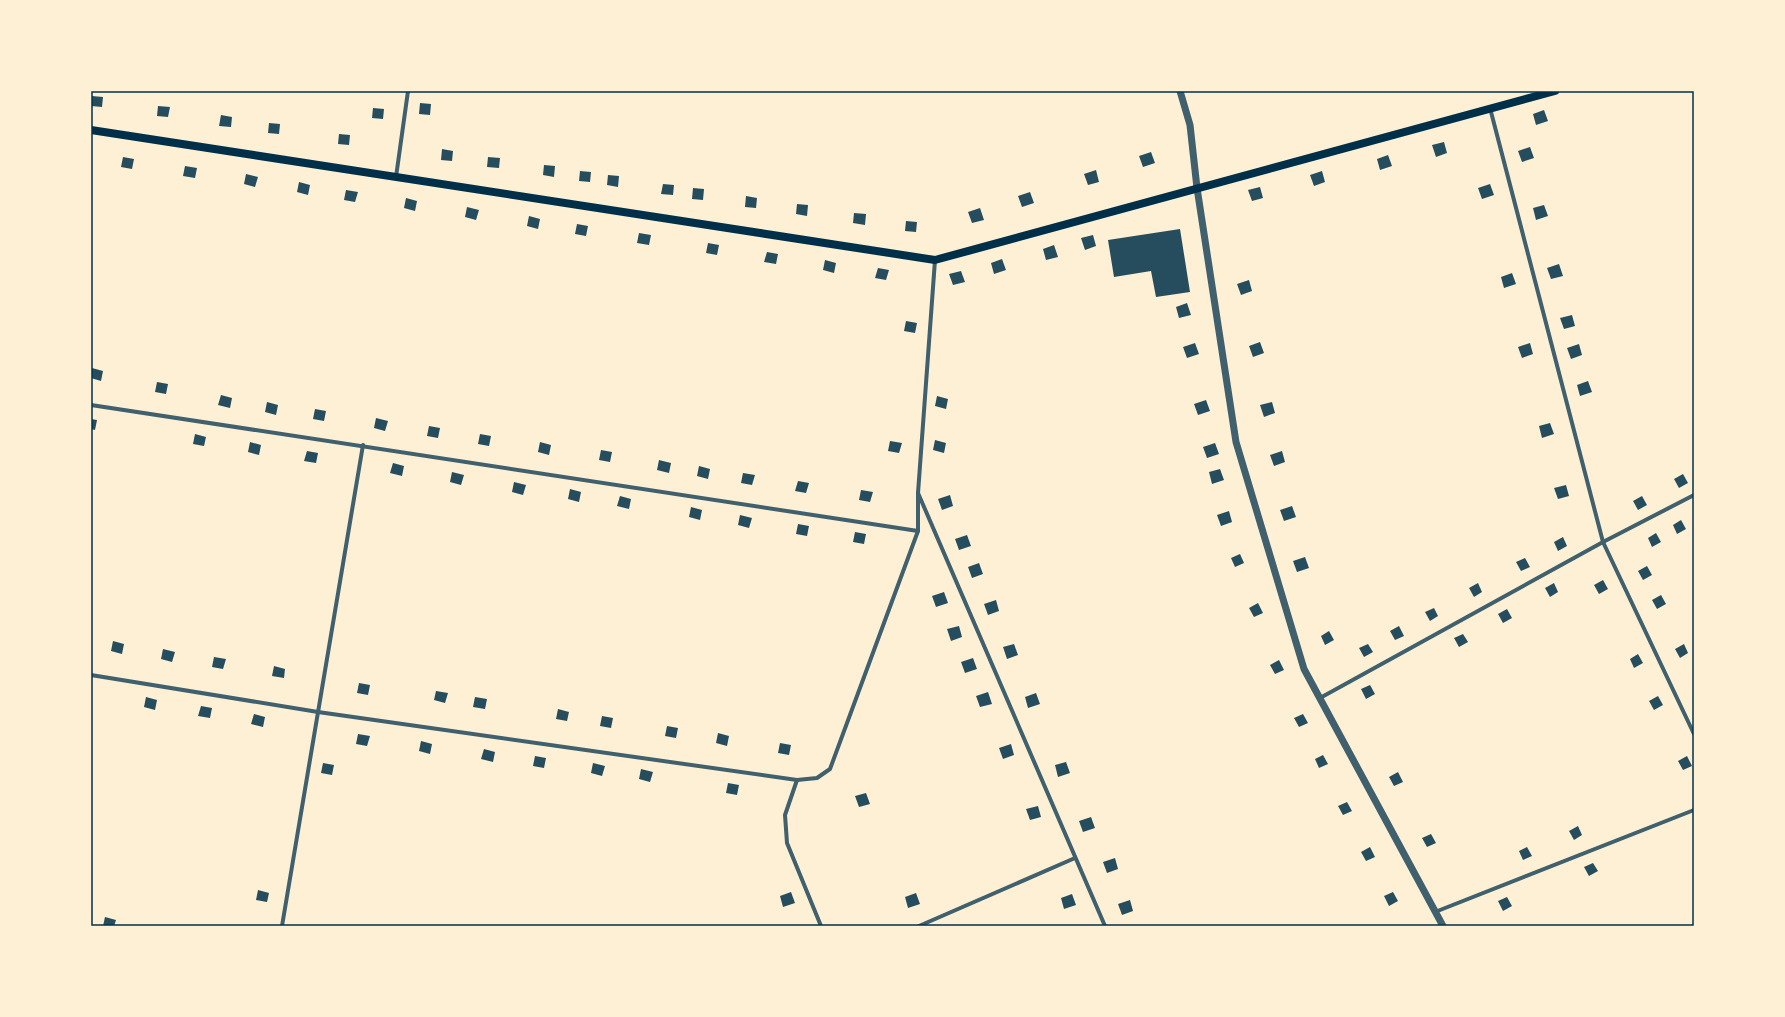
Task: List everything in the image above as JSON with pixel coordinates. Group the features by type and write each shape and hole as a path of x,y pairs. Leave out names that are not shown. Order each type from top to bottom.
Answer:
{"main road":[{"path":"91,130 935,260 1555,91"}],"street":[{"path":"396,177 408,91"},
{"path":"1180,91 1190,124 1197,188 1236,442 1304,669 1442,926"},
{"path":"1490,108 1603,542 1694,734"},
{"path":"91,675 318,712 797,780 817,778 830,769 918,531 918,493 935,260"},
{"path":"91,405 363,445 918,531"},
{"path":"282,926 363,445"},
{"path":"918,493 1105,926"},
{"path":"1320,698 1603,542 1694,495"},
{"path":"797,780 785,815 787,843 821,926"},
{"path":"1435,912 1694,810"},
{"path":"919,926 1075,858"}],"building":[{"path":"92,96 103,97 102,107 91,106"},
{"path":"420,103 431,104 430,115 419,114"},
{"path":"158,106 170,107 168,117 157,116"},
{"path":"373,108 384,109 383,119 372,118"},
{"path":"1544,110 1548,121 1536,125 1533,114"},
{"path":"221,115 232,117 231,127 219,126"},
{"path":"269,123 280,124 279,134 268,133"},
{"path":"339,134 350,135 349,145 338,144"},
{"path":"1444,142 1447,153 1436,157 1432,145"},
{"path":"1530,147 1534,158 1522,162 1518,151"},
{"path":"442,149 453,151 452,161 441,160"},
{"path":"1151,152 1155,163 1143,167 1139,156"},
{"path":"1388,155 1392,166 1380,170 1377,159"},
{"path":"123,157 134,159 132,169 121,167"},
{"path":"488,157 500,158 499,168 487,167"},
{"path":"544,165 555,166 554,177 543,175"},
{"path":"185,166 197,168 195,178 183,176"},
{"path":"1096,170 1099,182 1088,185 1084,174"},
{"path":"580,171 591,172 590,182 579,181"},
{"path":"1322,171 1325,182 1314,186 1310,175"},
{"path":"246,174 258,177 255,187 244,184"},
{"path":"608,175 619,176 618,187 607,185"},
{"path":"299,182 310,185 308,195 297,192"},
{"path":"663,184 674,185 673,195 661,194"},
{"path":"1490,184 1494,195 1482,199 1478,188"},
{"path":"1260,187 1263,198 1252,201 1248,190"},
{"path":"693,188 704,189 703,200 692,199"},
{"path":"346,190 358,192 355,202 344,200"},
{"path":"1030,192 1034,203 1022,207 1018,196"},
{"path":"746,196 757,198 756,208 745,207"},
{"path":"406,198 417,201 415,211 404,208"},
{"path":"797,204 808,205 807,216 796,214"},
{"path":"1544,205 1548,216 1536,220 1533,208"},
{"path":"467,207 479,210 476,220 465,217"},
{"path":"980,208 984,220 972,223 968,212"},
{"path":"854,213 866,214 865,225 853,223"},
{"path":"529,216 540,219 538,229 527,226"},
{"path":"906,221 917,222 916,232 905,231"},
{"path":"577,224 588,226 586,236 575,234"},
{"path":"1180,229 1190,292 1156,297 1151,271 1114,277 1108,240"},
{"path":"639,233 651,235 649,245 637,243"},
{"path":"1093,235 1096,246 1085,250 1081,238"},
{"path":"708,243 719,245 717,255 706,253"},
{"path":"1054,245 1058,257 1046,260 1043,249"},
{"path":"767,252 778,254 776,264 764,262"},
{"path":"1002,259 1006,270 994,274 991,263"},
{"path":"825,260 836,263 834,273 823,270"},
{"path":"1559,264 1563,276 1551,279 1547,268"},
{"path":"878,268 889,270 886,280 875,278"},
{"path":"961,271 965,282 953,285 949,274"},
{"path":"1512,273 1516,284 1504,288 1501,277"},
{"path":"1249,280 1252,291 1241,295 1237,284"},
{"path":"1187,303 1191,315 1179,318 1176,307"},
{"path":"1572,315 1575,326 1564,329 1560,318"},
{"path":"906,321 917,323 915,333 904,331"},
{"path":"1260,342 1264,353 1253,357 1249,346"},
{"path":"1195,343 1199,354 1187,358 1183,347"},
{"path":"1530,343 1533,354 1522,358 1518,347"},
{"path":"1579,344 1582,355 1571,359 1567,348"},
{"path":"92,368 103,371 101,381 91,378"},
{"path":"1588,381 1592,392 1580,396 1577,385"},
{"path":"157,382 168,384 166,394 155,392"},
{"path":"221,395 232,398 230,408 218,405"},
{"path":"937,396 948,399 946,409 935,406"},
{"path":"1206,400 1210,411 1198,415 1194,404"},
{"path":"267,402 278,405 276,415 265,412"},
{"path":"1272,402 1275,413 1264,417 1260,405"},
{"path":"315,409 326,411 324,421 313,419"},
{"path":"376,418 388,421 385,431 374,428"},
{"path":"91,419 97,420 95,430 91,429"},
{"path":"1550,423 1554,434 1542,438 1539,426"},
{"path":"429,426 440,428 438,438 427,436"},
{"path":"195,434 206,437 204,446 193,444"},
{"path":"480,434 491,436 489,446 478,444"},
{"path":"935,440 946,443 944,453 933,450"},
{"path":"890,441 902,443 899,453 888,451"},
{"path":"250,442 261,445 259,455 248,452"},
{"path":"540,442 551,445 549,455 538,452"},
{"path":"1215,443 1219,454 1207,458 1203,447"},
{"path":"601,450 612,452 610,462 599,460"},
{"path":"307,451 318,453 316,463 304,461"},
{"path":"1282,451 1285,462 1274,466 1270,455"},
{"path":"659,460 671,463 669,473 657,470"},
{"path":"393,463 404,466 402,476 390,473"},
{"path":"699,466 710,469 708,479 697,476"},
{"path":"1220,469 1224,480 1212,484 1209,472"},
{"path":"452,472 464,475 461,485 450,482"},
{"path":"743,473 755,475 752,485 741,483"},
{"path":"1683,474 1688,483 1679,488 1674,479"},
{"path":"798,481 809,483 806,493 795,491"},
{"path":"514,482 526,485 523,495 512,492"},
{"path":"1566,485 1569,496 1558,499 1554,488"},
{"path":"570,489 581,492 579,502 568,499"},
{"path":"861,490 873,492 870,502 859,500"},
{"path":"950,495 953,506 942,510 938,499"},
{"path":"620,496 631,499 629,509 617,506"},
{"path":"1642,496 1647,505 1638,510 1633,501"},
{"path":"1292,506 1296,517 1284,521 1280,510"},
{"path":"691,507 702,510 700,520 689,517"},
{"path":"1229,511 1232,522 1221,526 1217,515"},
{"path":"740,515 752,518 749,528 738,525"},
{"path":"1681,520 1686,529 1677,534 1673,525"},
{"path":"798,524 809,526 807,536 796,534"},
{"path":"855,532 866,534 864,544 853,542"},
{"path":"1656,533 1661,542 1652,547 1648,538"},
{"path":"967,535 971,546 959,550 955,539"},
{"path":"1563,537 1567,546 1558,551 1554,542"},
{"path":"1240,554 1244,563 1235,567 1231,558"},
{"path":"1305,557 1309,568 1297,572 1293,561"},
{"path":"1525,558 1530,567 1521,571 1516,562"},
{"path":"979,563 983,574 972,578 968,567"},
{"path":"1647,566 1652,575 1643,580 1638,571"},
{"path":"1603,580 1608,589 1599,594 1594,585"},
{"path":"1478,583 1482,592 1474,597 1469,588"},
{"path":"1554,583 1558,592 1550,597 1545,588"},
{"path":"944,592 948,603 936,607 932,596"},
{"path":"1661,595 1666,604 1657,609 1652,600"},
{"path":"996,600 999,611 988,615 984,604"},
{"path":"1258,603 1263,613 1254,617 1249,608"},
{"path":"1434,608 1438,616 1430,621 1425,612"},
{"path":"1507,609 1512,618 1503,623 1498,614"},
{"path":"959,626 962,637 951,641 947,629"},
{"path":"1399,626 1404,636 1395,640 1390,631"},
{"path":"1329,631 1334,640 1325,645 1321,636"},
{"path":"1463,634 1468,642 1459,647 1454,638"},
{"path":"113,641 124,644 122,654 111,651"},
{"path":"1014,644 1018,655 1007,659 1003,647"},
{"path":"1368,644 1373,652 1364,657 1359,648"},
{"path":"1684,644 1688,653 1680,658 1675,649"},
{"path":"163,649 175,652 172,662 161,659"},
{"path":"1638,654 1643,663 1634,668 1630,659"},
{"path":"214,657 226,659 223,669 212,667"},
{"path":"973,658 977,669 965,673 961,662"},
{"path":"1279,660 1284,670 1275,674 1270,665"},
{"path":"274,666 285,669 284,678 272,676"},
{"path":"359,683 370,685 368,695 357,693"},
{"path":"1370,685 1375,694 1366,699 1361,689"},
{"path":"436,691 448,693 445,703 434,700"},
{"path":"988,692 992,704 980,707 976,696"},
{"path":"1036,693 1040,704 1028,708 1025,697"},
{"path":"1658,696 1663,705 1654,710 1649,701"},
{"path":"146,697 157,700 155,710 144,707"},
{"path":"475,697 487,699 485,709 473,707"},
{"path":"201,706 212,708 210,718 198,716"},
{"path":"558,709 569,712 567,721 556,719"},
{"path":"254,714 265,717 263,727 251,724"},
{"path":"1303,714 1308,723 1299,727 1294,718"},
{"path":"602,716 613,718 611,728 600,726"},
{"path":"667,726 678,728 676,738 665,736"},
{"path":"718,733 729,736 727,746 716,743"},
{"path":"358,734 370,736 367,746 356,744"},
{"path":"421,741 432,744 430,754 419,751"},
{"path":"780,743 791,745 789,755 778,753"},
{"path":"1011,744 1014,755 1003,759 999,748"},
{"path":"484,749 495,752 493,762 481,759"},
{"path":"1323,755 1328,764 1319,768 1315,759"},
{"path":"535,756 546,758 544,768 533,766"},
{"path":"1687,756 1692,766 1683,770 1678,761"},
{"path":"1066,762 1070,773 1058,777 1055,765"},
{"path":"323,763 334,765 332,775 321,773"},
{"path":"593,763 605,766 602,776 591,773"},
{"path":"641,769 653,772 650,782 639,779"},
{"path":"1398,772 1403,782 1394,786 1389,777"},
{"path":"728,783 739,785 737,795 726,793"},
{"path":"866,793 870,804 859,807 855,796"},
{"path":"1347,802 1352,811 1343,815 1338,806"},
{"path":"1038,806 1041,817 1030,820 1026,809"},
{"path":"1091,817 1095,828 1083,832 1079,821"},
{"path":"1578,826 1582,835 1574,840 1569,831"},
{"path":"1431,834 1436,843 1427,847 1422,838"},
{"path":"1370,847 1375,857 1366,861 1361,852"},
{"path":"1527,847 1532,856 1523,860 1519,851"},
{"path":"1115,858 1118,869 1107,873 1103,862"},
{"path":"1593,863 1598,871 1589,876 1584,867"},
{"path":"258,890 269,893 267,902 256,900"},
{"path":"791,892 795,903 783,907 780,896"},
{"path":"1393,892 1398,901 1389,906 1384,896"},
{"path":"916,893 920,904 908,908 905,897"},
{"path":"1072,894 1076,905 1064,909 1061,898"},
{"path":"1507,897 1512,906 1503,911 1498,901"},
{"path":"1130,900 1133,911 1122,915 1118,904"},
{"path":"105,917 116,920 114,926 103,926"}]}
